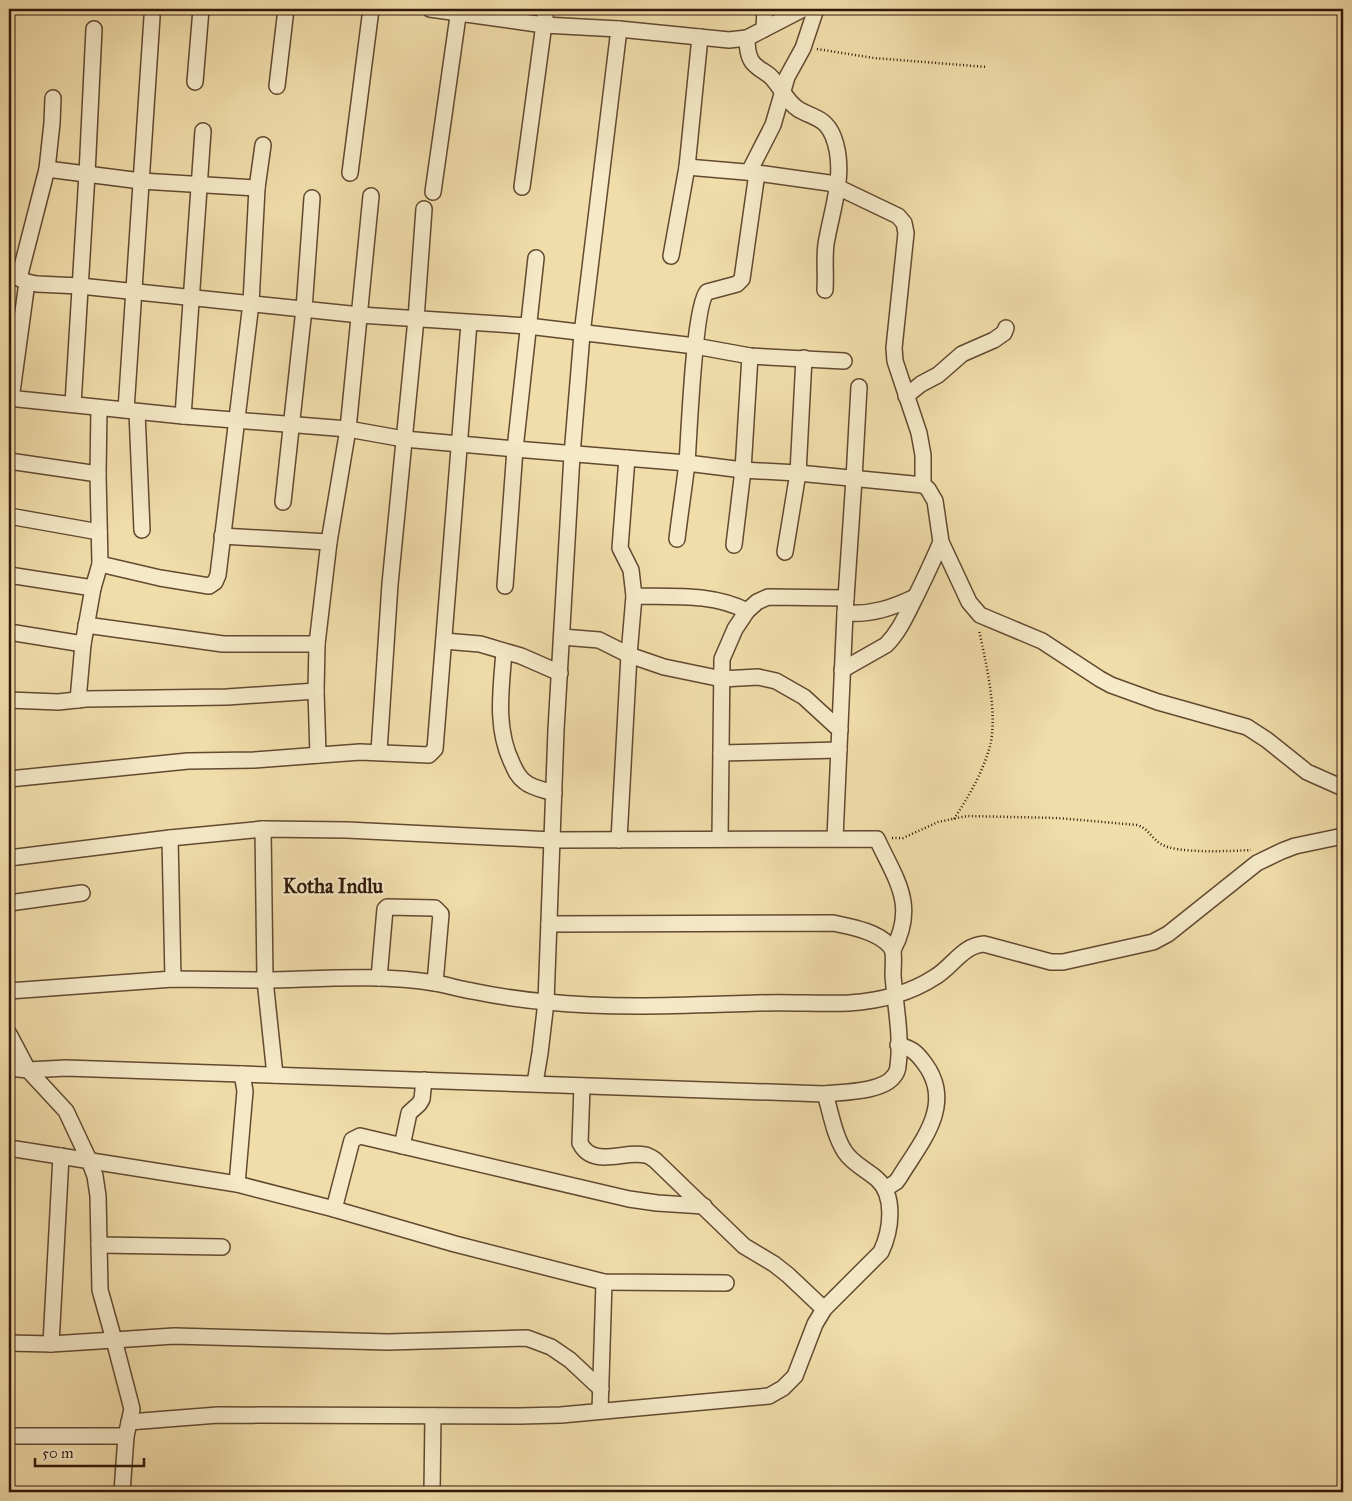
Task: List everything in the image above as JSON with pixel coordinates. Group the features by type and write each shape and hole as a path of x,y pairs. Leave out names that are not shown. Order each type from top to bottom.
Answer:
{"street":[{"path":"195,82 201,9"},
{"path":"277,86 286,9"},
{"path":"350,173 371,9"},
{"path":"430,9 459,11 544,25 619,29 729,40 747,38 803,9"},
{"path":"522,187 546,9"},
{"path":"764,29 765,9"},
{"path":"677,539 687,462 696,346 704,294 737,284 742,279 753,173 772,125 787,77 803,48 816,9"},
{"path":"433,192 459,11"},
{"path":"142,530 132,411 134,293 152,17"},
{"path":"73,404 94,29"},
{"path":"535,1083 546,1002 554,793 572,455 582,334 619,29"},
{"path":"671,256 687,167 700,37"},
{"path":"747,38 751,61 772,78 790,102 798,109 822,120 829,127 834,138 840,164 834,216 826,247 826,290"},
{"path":"53,98 47,169 18,278 13,397 99,408 348,429 404,439 572,455 687,462 743,470 798,473 923,485 928,489 935,501 941,542 969,602 980,615 1042,641 1112,685 1158,702 1247,727 1267,740 1307,772 1343,788"},
{"path":"183,416 203,131"},
{"path":"100,564 160,578 209,586 215,582 218,574 251,303 257,188 263,145"},
{"path":"687,167 830,183 898,216 904,223 906,233 894,348 895,361 919,433 923,455 923,485"},
{"path":"47,169 141,181 257,188"},
{"path":"318,755 317,644 329,542 348,429 371,196"},
{"path":"283,502 304,309 312,198"},
{"path":"380,752 390,584 416,319 424,209"},
{"path":"505,586 515,449 536,258"},
{"path":"18,278 134,293 360,315 528,326 582,334 696,346 750,356 844,361"},
{"path":"9,780 188,761 254,760 380,752 429,755 435,749 469,323"},
{"path":"906,396 921,384 938,375 962,354 994,340 1004,333 1006,328"},
{"path":"734,545 743,470 750,356"},
{"path":"785,552 798,473 804,358"},
{"path":"835,838 842,670 859,387"},
{"path":"78,700 86,625 100,564 99,408"},
{"path":"619,840 634,596 631,570 620,548 627,458"},
{"path":"9,461 98,474"},
{"path":"9,516 99,532"},
{"path":"222,536 329,542"},
{"path":"842,670 886,646 892,640 930,570 941,542"},
{"path":"9,575 93,588"},
{"path":"634,596 710,598 734,604 747,610"},
{"path":"720,839 722,659 735,628 747,610 757,602 768,598 846,606 860,614 878,612 915,597"},
{"path":"86,625 223,644 317,644"},
{"path":"9,632 83,644"},
{"path":"562,637 599,640 629,655 664,667 722,679 758,677 776,681 804,697 840,730"},
{"path":"444,641 480,644 521,656 560,673"},
{"path":"504,652 500,712 502,738 508,755 518,775 526,783 554,793"},
{"path":"9,700 58,702 226,697 316,691"},
{"path":"721,752 839,750"},
{"path":"263,829 265,980 275,1075"},
{"path":"9,858 170,838 263,829 337,830 552,840 877,839 905,902 905,919 901,934 893,950 898,1067 894,1077 887,1083 862,1090 826,1094 66,1068 28,1070 9,1068"},
{"path":"9,991 173,979 379,978 435,983 472,991 546,1002 633,1006 772,1002 848,1003 895,996 935,977 948,968 966,950 978,944 1051,962 1063,962 1153,942 1168,934 1257,864 1295,846 1343,836"},
{"path":"170,838 173,979"},
{"path":"9,903 82,893"},
{"path":"379,978 385,909 387,907 435,908 441,914 435,983"},
{"path":"549,924 833,923 851,927 878,937 889,944 893,950"},
{"path":"9,1034 28,1070 66,1111 89,1160 94,1176 98,1196 100,1290 132,1408 127,1429 122,1492"},
{"path":"885,1189 899,1178 933,1121 937,1109 936,1085 930,1071 915,1051 898,1045"},
{"path":"237,1184 245,1091 242,1074"},
{"path":"402,1146 409,1113 422,1099 424,1080"},
{"path":"582,1086 580,1143 584,1150 589,1154 614,1158 637,1154 646,1155 655,1160 744,1246 774,1264 824,1309"},
{"path":"9,1436 127,1429 218,1415 520,1416 769,1396 783,1388 795,1376 815,1324 824,1309 881,1252 887,1240 889,1228 888,1200 885,1189 879,1181 849,1158 844,1150 838,1138 826,1094"},
{"path":"334,1209 352,1140 360,1136 629,1200 704,1206"},
{"path":"9,1148 237,1184 334,1209 455,1244 604,1282 726,1283"},
{"path":"50,1344 61,1156"},
{"path":"99,1245 222,1247"},
{"path":"600,1411 604,1282"},
{"path":"9,1343 50,1344 174,1336 388,1342 527,1338 551,1347 570,1360 601,1389"},
{"path":"432,1492 433,1416"}],"path":[{"path":"803,48 874,58 987,67"},
{"path":"954,819 977,781 990,745 992,731 987,673 976,611"},
{"path":"877,839 903,838 938,822 967,816 1058,818 1137,824 1146,828 1160,844 1167,847 1215,852 1256,850"}],"district":[{"name":"Kotha Indlu","path":"333,886"}]}
